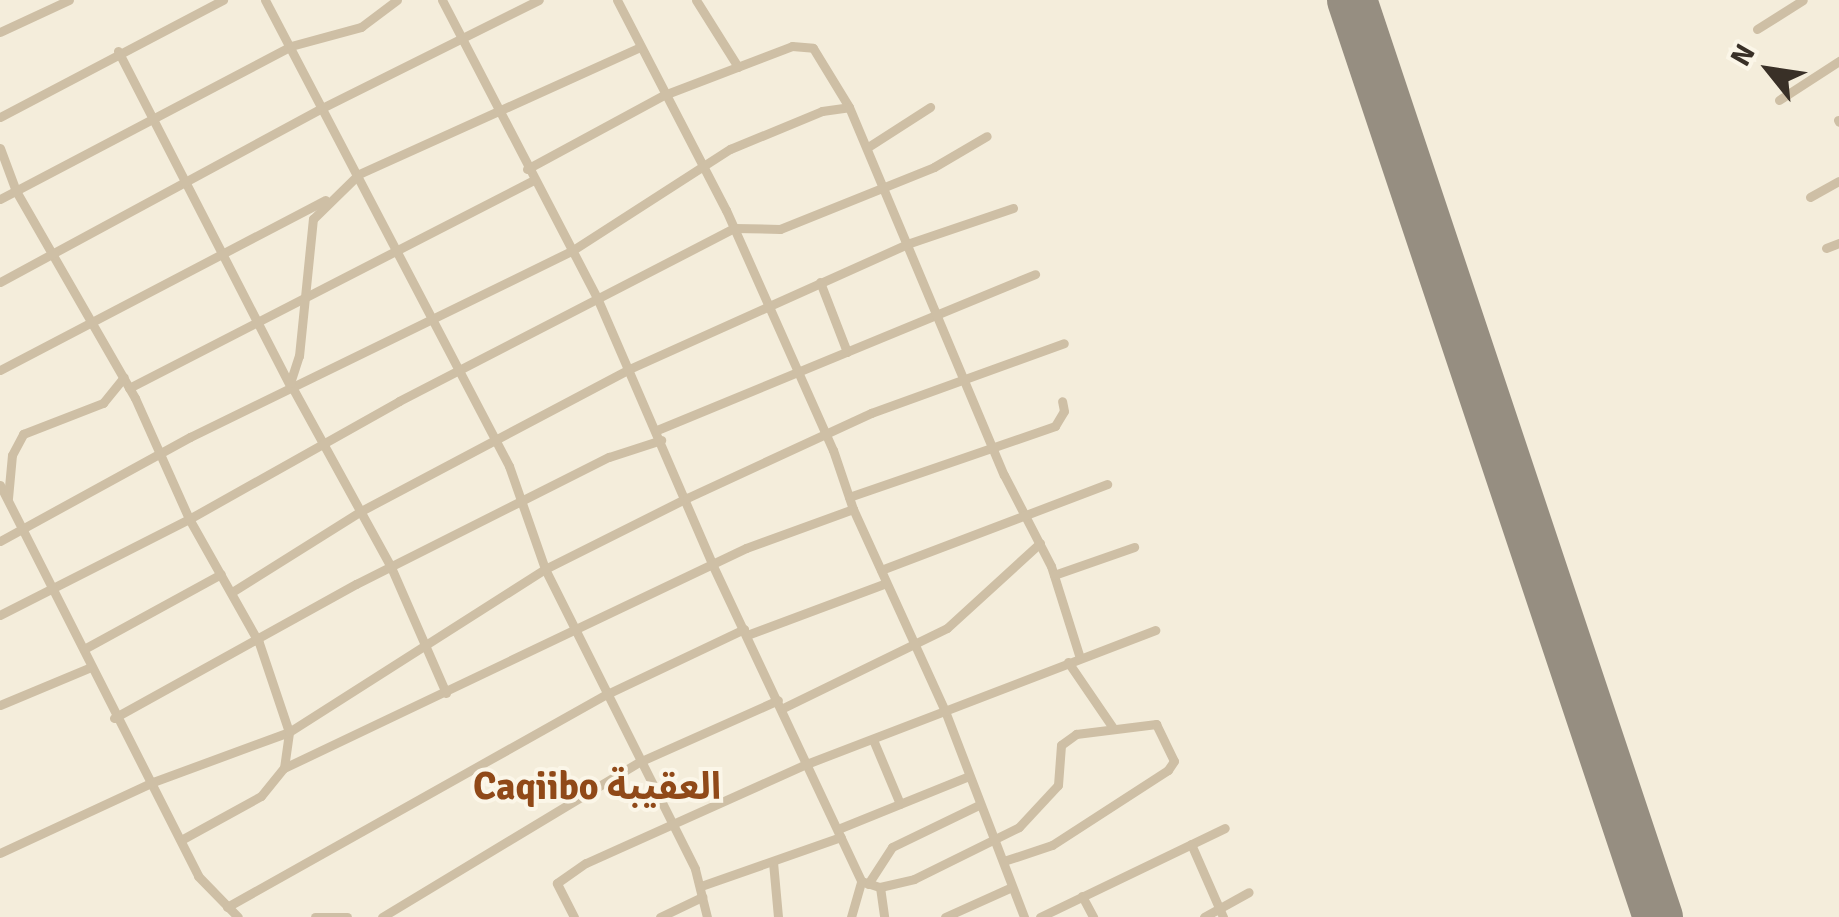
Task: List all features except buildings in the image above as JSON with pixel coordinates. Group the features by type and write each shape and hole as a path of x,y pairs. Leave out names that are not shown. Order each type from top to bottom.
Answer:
{"street":[{"path":"0,32 69,0"},
{"path":"0,116 222,0"},
{"path":"265,0 324,106 493,437 544,569 701,892 707,917"},
{"path":"0,200 291,46 318,34 350,32 397,0"},
{"path":"442,0 598,300 687,498 713,566 864,882 880,887 922,876 994,840 1050,798 1066,740 1113,728 1156,724 1172,766 1052,844 1004,861"},
{"path":"0,282 324,106 539,0"},
{"path":"617,0 734,228 765,306 799,369 828,436 852,509 944,711 1024,917"},
{"path":"696,0 738,66"},
{"path":"1757,29 1804,0"},
{"path":"528,169 664,95 807,45 848,107 868,147 994,448 1054,574 1080,658"},
{"path":"0,370 95,325 332,196 359,174 500,114 640,47"},
{"path":"118,51 254,324 328,443 391,568 446,693"},
{"path":"1779,100 1839,61"},
{"path":"0,541 156,455 573,250 701,166 798,120 848,107"},
{"path":"868,147 930,107"},
{"path":"0,615 189,519 734,228 780,229 883,184 934,167 987,136"},
{"path":"0,148 16,191 124,376 156,455 260,643 289,732 284,768"},
{"path":"130,388 533,180"},
{"path":"1810,197 1839,181"},
{"path":"291,388 313,219 332,196"},
{"path":"232,592 361,511 493,437 628,370 906,244 1013,208"},
{"path":"1826,248 1839,242"},
{"path":"114,718 260,643 391,568 609,457 799,369 1035,274"},
{"path":"820,282 847,352"},
{"path":"0,854 153,782 289,732 544,569 687,498 871,413 1064,343"},
{"path":"8,501 11,462 23,434 103,403 124,376"},
{"path":"850,497 1055,426 1064,412 1062,401"},
{"path":"0,484 114,718 153,782 206,888 238,917"},
{"path":"881,570 1107,484"},
{"path":"181,840 261,796 284,768 713,566 852,509"},
{"path":"382,917 639,762 916,646 966,613 1013,562 1040,544"},
{"path":"1054,574 1134,548"},
{"path":"84,650 221,574"},
{"path":"227,907 606,695 746,632 886,584"},
{"path":"574,917 558,890 560,878 809,763 874,742 1155,630"},
{"path":"1068,662 1113,728"},
{"path":"0,705 91,666"},
{"path":"874,742 900,804"},
{"path":"660,917 701,892 806,844 967,778"},
{"path":"851,917 864,882 892,847 979,806"},
{"path":"1040,917 1225,828"},
{"path":"1191,844 1220,913"},
{"path":"773,862 778,917"},
{"path":"880,887 884,917"},
{"path":"945,917 1012,887"},
{"path":"1204,917 1220,913 1250,892"},
{"path":"1082,896 1093,917"},
{"path":"315,917 348,917"}],"runway":[{"path":"1352,0 1658,917"}],"district":[{"name":"Caqiibo العقيبة","path":"597,787"}]}
